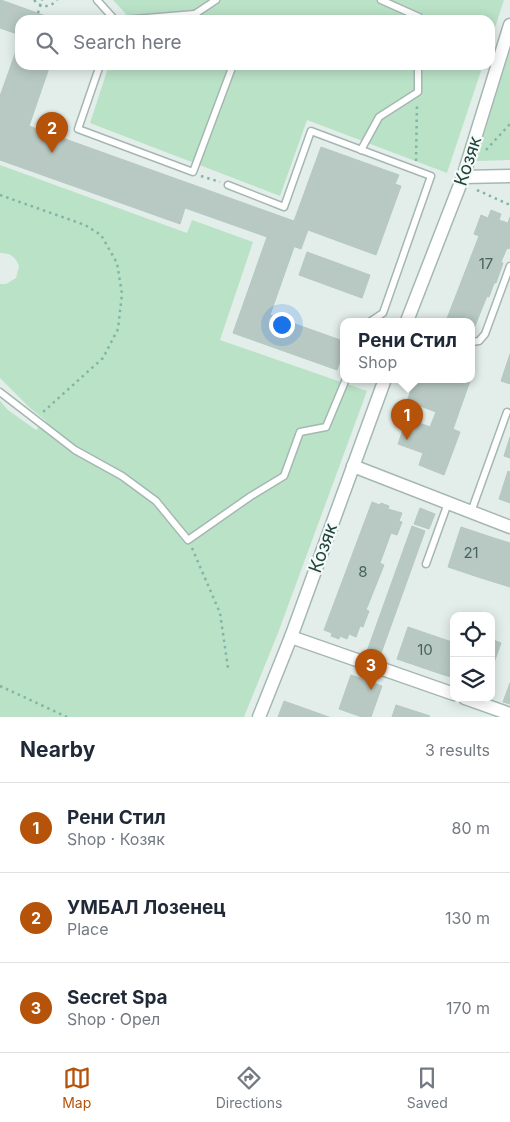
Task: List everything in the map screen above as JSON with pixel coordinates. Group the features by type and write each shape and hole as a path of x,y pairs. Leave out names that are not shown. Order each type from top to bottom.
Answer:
{"street":[{"name":"Козяк","path":"408,318 463,177 510,25"},
{"path":"463,177 510,176"},
{"name":"Козяк","path":"259,717 291,637 383,383"},
{"path":"353,466 510,527"},
{"path":"291,637 450,693"},
{"path":"476,702 510,714"}],"lane":[{"path":"97,0 111,15"},
{"path":"200,15 216,0"},
{"path":"381,0 415,15"},
{"path":"98,70 78,129 193,172 231,70"},
{"path":"361,150 379,118 418,92 418,70"},
{"path":"228,186 284,207 311,131 431,176 382,312 375,318"},
{"path":"475,342 480,341 485,334 510,266"},
{"path":"0,392 75,450 122,476 156,500 188,540 251,496 284,476 300,432 326,427 344,383"},
{"path":"471,512 507,412"},
{"path":"426,564 448,503"}],"path":[{"path":"34,0 41,5 50,5 57,0"},
{"path":"38,13 42,0"},
{"path":"416,171 418,92"},
{"path":"193,172 228,186"},
{"path":"463,177 480,192 510,205"},
{"path":"0,195 85,225 101,235 117,263 122,294 118,329 103,358 34,419"},
{"path":"188,540 220,613 228,668"},
{"path":"0,686 66,717"}],"green space":[{"path":"113,0 504,0 495,28 495,15 126,14"},
{"path":"510,50 510,160 476,161"},
{"path":"107,70 481,70 447,173 307,120 280,196 90,123"},
{"path":"0,165 187,233 192,220 253,242 220,340 367,391 278,633 244,717 0,717 0,401 8,410 36,430 46,421 0,378 0,284 6,284 16,278 19,266 12,256 0,253"}],"building":[{"path":"0,0 43,15 15,15 15,33 0,28"},
{"path":"15,54 15,70 48,70 29,126 294,221 321,147 399,175 395,184 401,186 376,255 308,230 301,249 185,208 180,224 0,160 0,96"},
{"path":"491,210 501,214 499,220 508,223 510,217 510,247 509,249 507,248 501,262 503,263 496,283 494,283 489,297 487,296 475,326 475,318 447,318 479,236 474,234 481,215 488,218"},
{"path":"267,237 294,247 270,315 340,340 340,361 337,370 233,333"},
{"path":"307,252 370,275 362,298 299,275"},
{"path":"510,354 510,384 501,381"},
{"path":"414,383 469,383 453,429 460,432 444,475 419,465 423,453 398,444 407,418 430,427 436,412 407,401"},
{"path":"510,437 510,458 504,456"},
{"path":"508,471 510,472 510,503 499,499"},
{"path":"372,502 380,505 381,503 389,506 388,509 402,513 399,521 402,522 397,535 391,533 380,563 384,565 366,610 369,611 363,627 360,626 356,637 349,634 347,639 340,636 339,639 331,636 332,633 324,630"},
{"path":"420,508 435,514 429,529 414,524"},
{"path":"412,526 425,531 379,659 366,654"},
{"path":"461,527 494,538 481,578 448,567"},
{"path":"494,538 510,543 510,587 481,578"},
{"path":"408,627 450,641 450,648 441,674 397,659"},
{"path":"495,641 501,643 495,660"},
{"path":"450,648 450,677 441,674"},
{"path":"351,675 382,686 371,717 362,717 339,709"},
{"path":"510,683 510,704 503,702"},
{"path":"284,701 295,705 329,717 278,717"},
{"path":"396,705 430,716 392,717"}],"place":[{"name":"УМБАЛ Лозенец","path":"52,153"},
{"name":"Рени Стил","path":"407,440"},
{"name":"Secret Spa","path":"371,690"}]}
